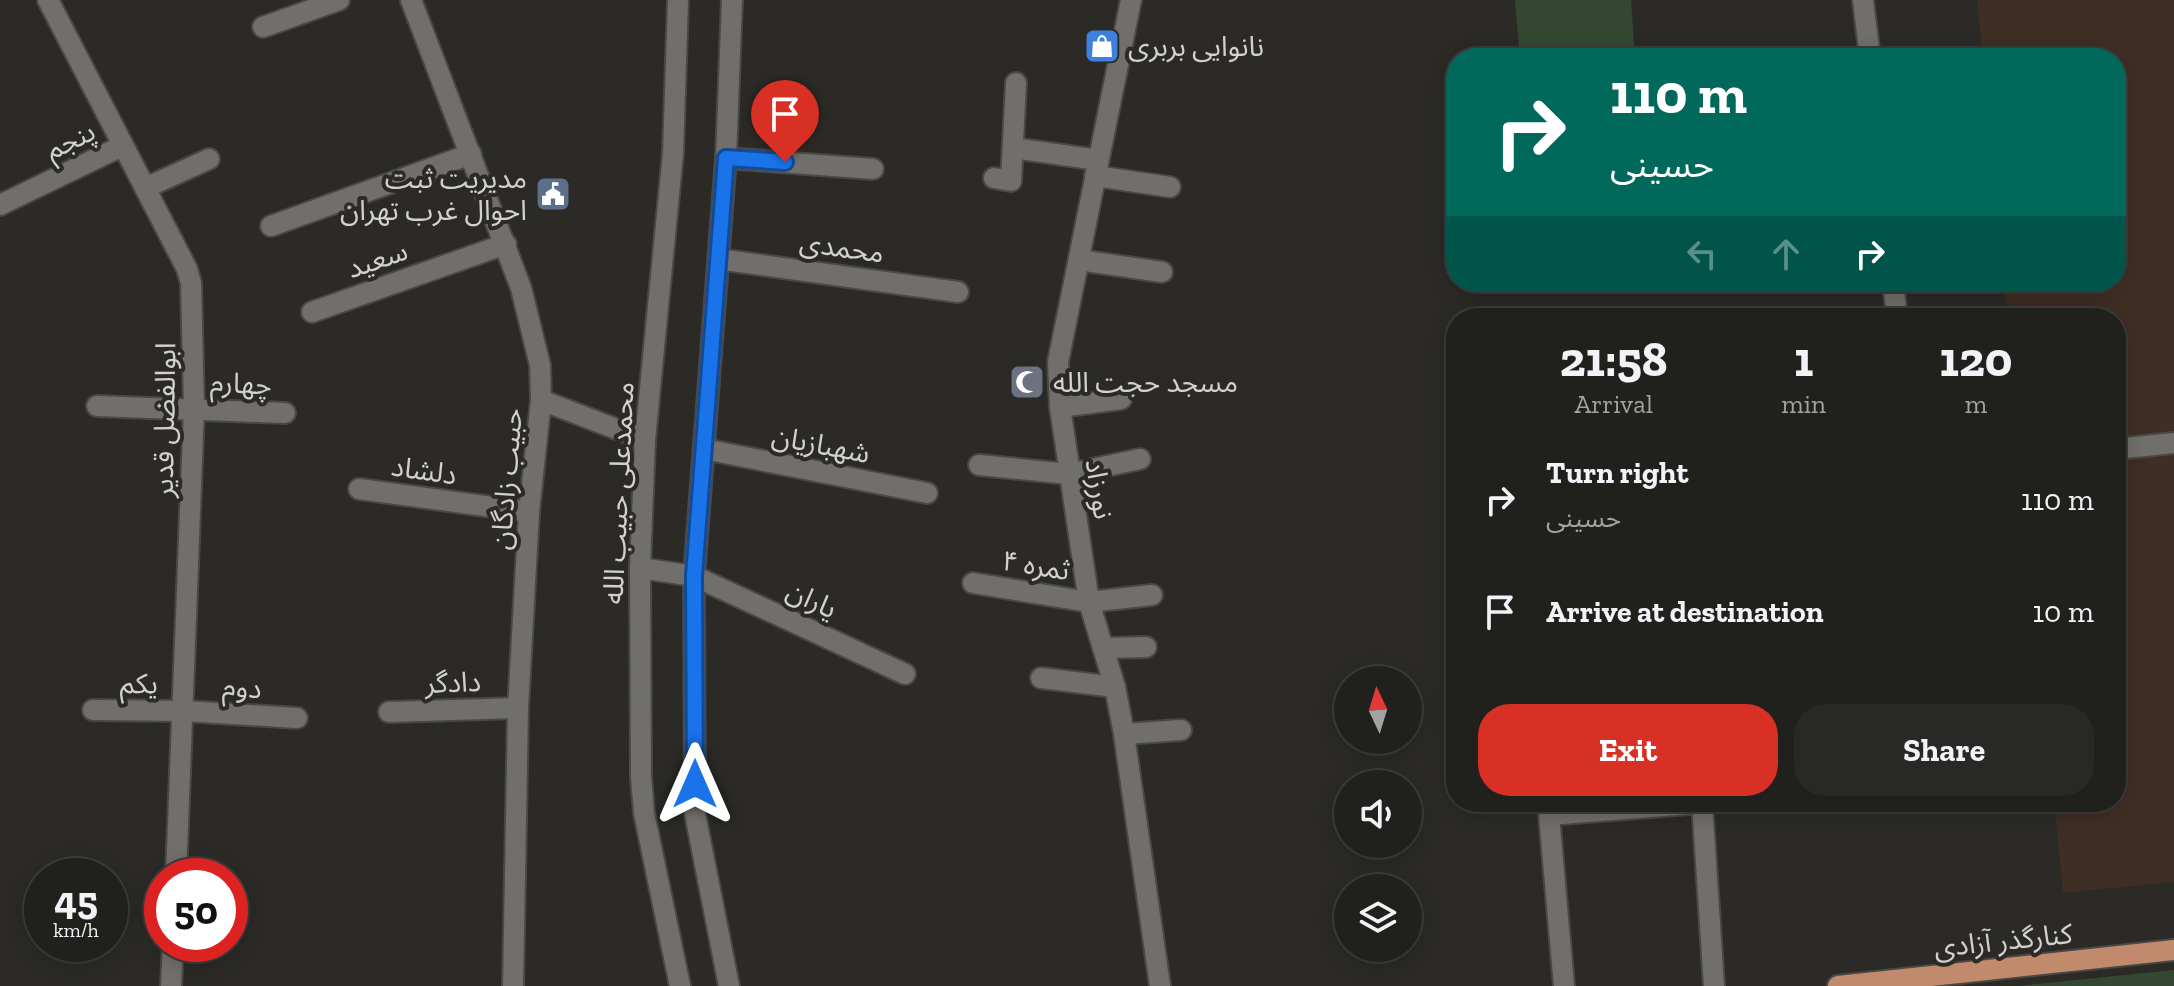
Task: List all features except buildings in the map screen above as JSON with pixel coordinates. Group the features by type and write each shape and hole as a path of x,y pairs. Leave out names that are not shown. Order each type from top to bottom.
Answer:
{"main road":[{"name":"کنارگذر آزادی","path":"1838,986 2174,950"}],"street":[{"name":"ابوالفضل قدیر","path":"48,0 187,269 191,283 194,408 177,858"},
{"path":"263,27 339,0"},
{"name":"حبیب زادگان","path":"411,0 506,244 534,333 540,365 541,400 529,512 518,708 513,986"},
{"name":"محمدعلی حبیب الله","path":"678,0 673,153 645,440 640,568 641,777 644,813 680,986"},
{"path":"729,986 695,814 694,576 726,158 732,0"},
{"name":"نورزاد","path":"1131,0 1058,362 1060,407 1089,602 1115,687 1124,734 1160,986"},
{"path":"1863,0 1869,48"},
{"path":"994,178 1011,181 1016,83"},
{"name":"پنجم","path":"0,205 122,146"},
{"path":"1013,148 1170,187"},
{"path":"271,226 471,154"},
{"path":"726,158 873,169"},
{"path":"145,188 209,159"},
{"name":"سعید","path":"312,312 506,244"},
{"name":"محمدی","path":"718,259 958,292"},
{"path":"1079,260 1162,272"},
{"path":"1060,407 1121,399"},
{"path":"541,400 645,440"},
{"name":"چهارم","path":"97,406 285,413"},
{"path":"2126,448 2174,443"},
{"name":"شهبازیان","path":"704,449 927,493"},
{"path":"979,465 1069,474 1140,459"},
{"name":"دلشاد","path":"359,489 529,512"},
{"name":"یاران","path":"640,568 694,576 905,674"},
{"name":"ثمره ۴","path":"973,583 1089,602 1152,595"},
{"path":"1103,648 1146,647"},
{"path":"1041,678 1115,687"},
{"name":"دادگر","path":"389,712 518,708"},
{"name":"یکم","path":"93,710 184,711"},
{"name":"دوم","path":"184,711 297,718"},
{"path":"1124,734 1181,730"},
{"path":"1548,812 1564,986"},
{"path":"1703,812 1714,986"},
{"path":"171,986 172,962"}],"shaded area":[{"path":"1977,0 2174,0 2174,882 2063,893 2055,812 2126,812 2126,308 2007,308 2005,292 2126,292 2126,48 1982,48"}],"green space":[{"path":"1515,0 1631,0 1634,48 1519,48"},
{"path":"2174,970 2174,986 2017,986"}],"place":[{"name":"نانوایی بربری","path":"1102,46"},
{"name":"مدیریت ثبت احوال غرب تهران","path":"553,194"},
{"name":"مسجد حجت الله","path":"1027,382"}],"route":[{"path":"695,784 694,576 726,158 785,162"}]}
